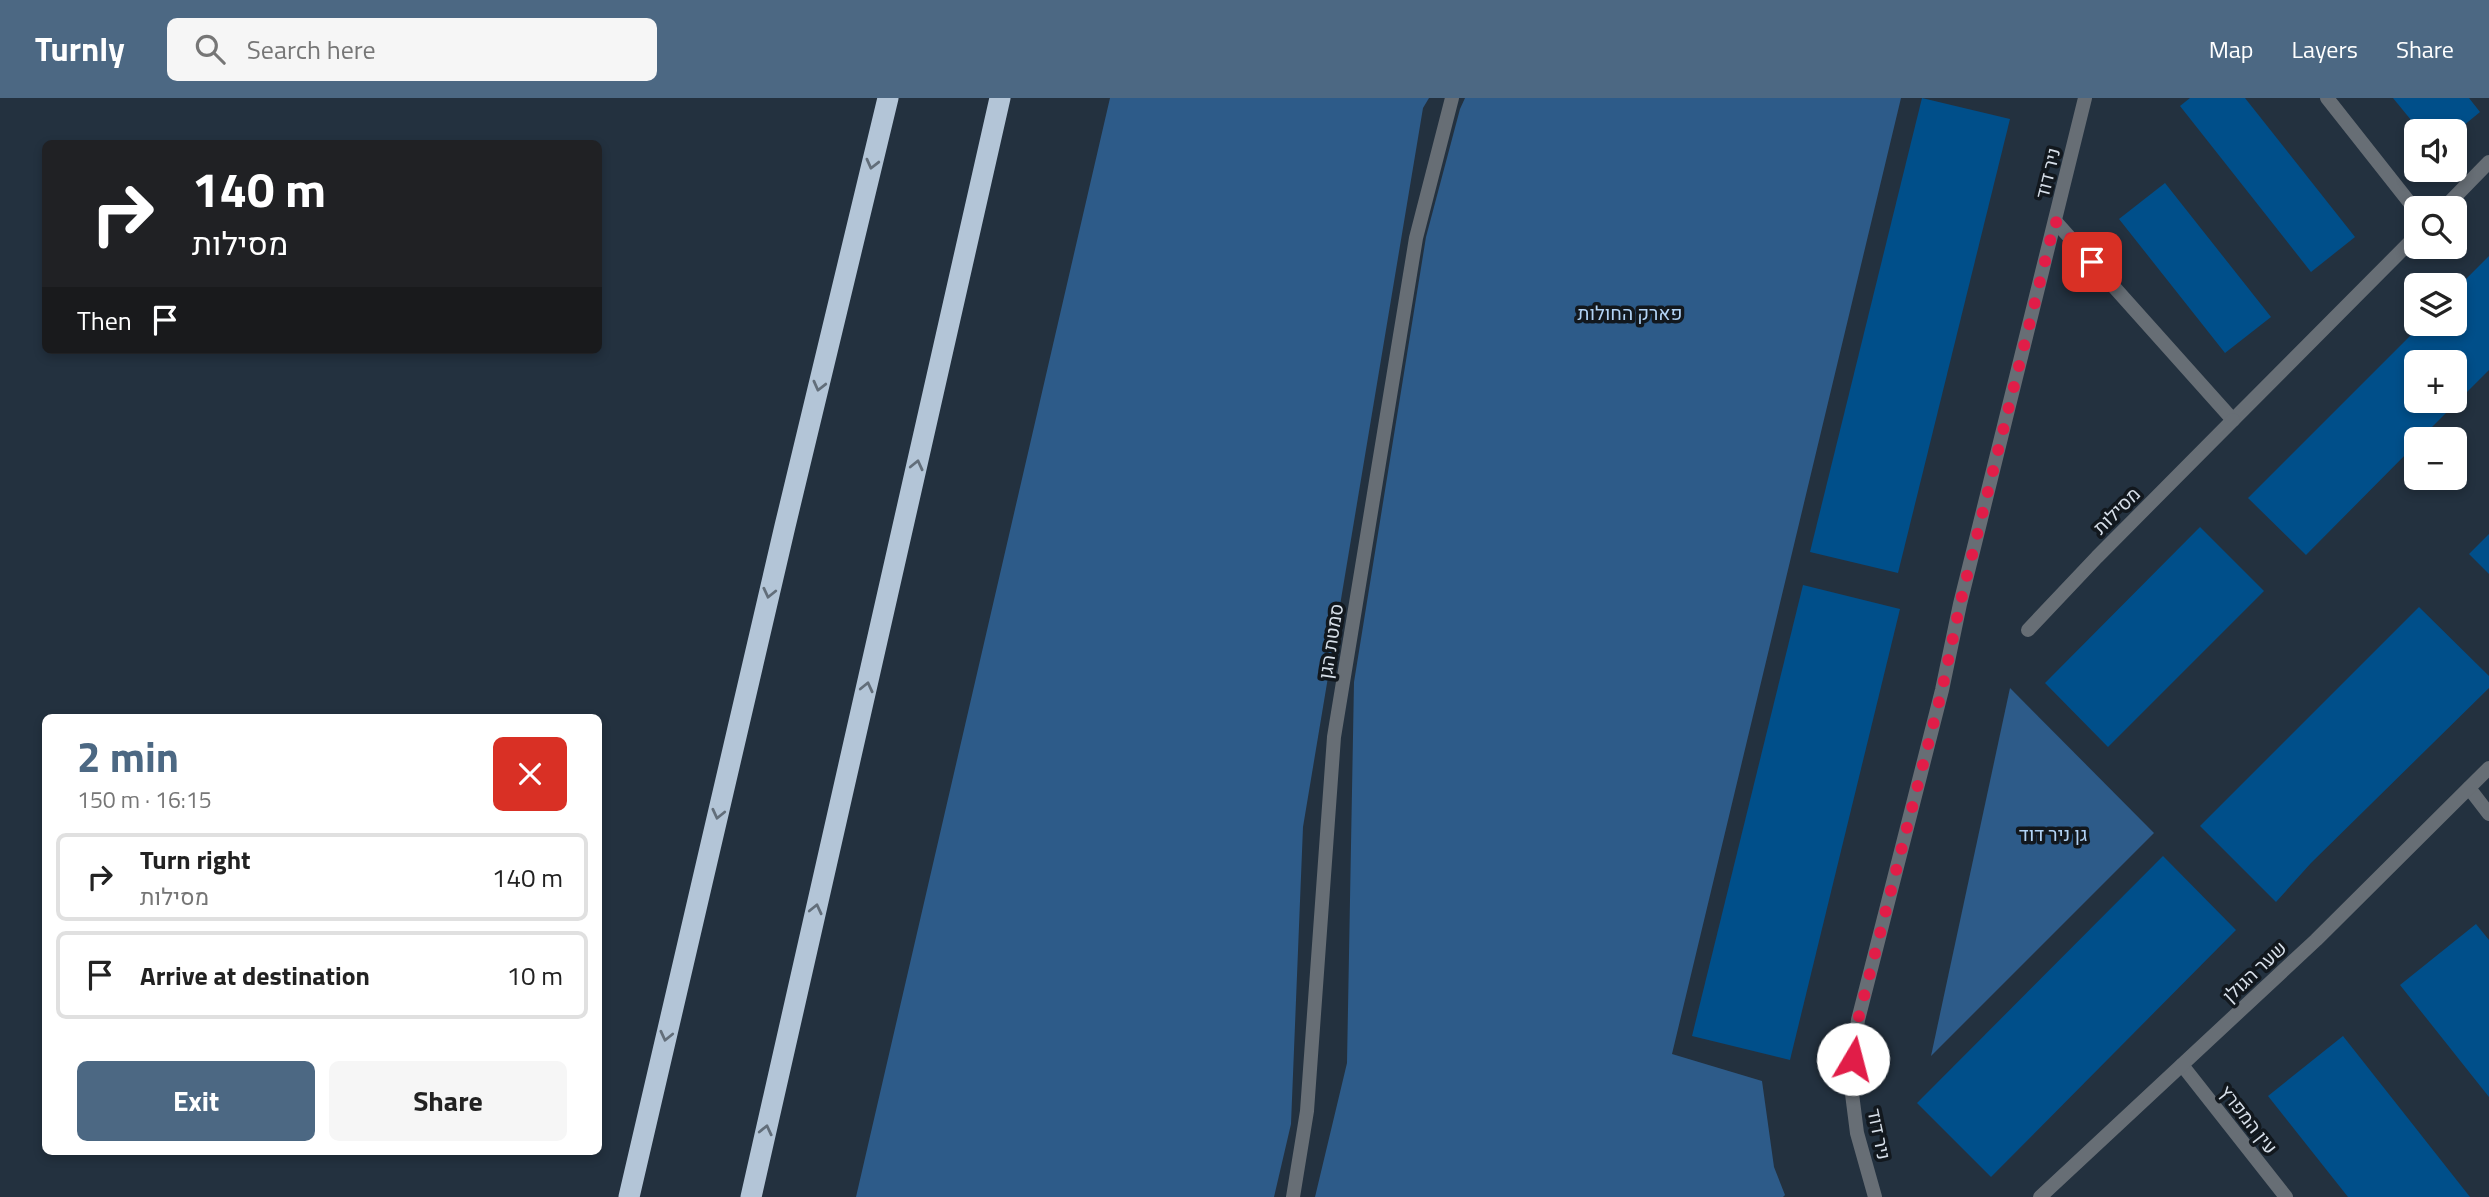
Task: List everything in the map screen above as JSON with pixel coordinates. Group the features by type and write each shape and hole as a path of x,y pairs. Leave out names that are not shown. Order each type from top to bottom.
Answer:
{"highway":[{"path":"629,1197 888,98"},
{"path":"751,1197 1000,98"}],"street":[{"name":"סמטת הגן","path":"1293,1197 1307,1111 1334,737 1416,238 1452,98"},
{"name":"ניר דוד","path":"1875,1197 1857,1133 1850,1078 1858,1020 1942,690 1960,604 2085,98"},
{"path":"2327,98 2404,196"},
{"path":"2456,196 2489,162"},
{"path":"2055,221 2233,419"},
{"name":"מסילות","path":"2028,630 2097,556 2404,248"},
{"name":"שער הגולן","path":"2040,1197 2316,940 2489,768"},
{"path":"2469,788 2489,814"},
{"name":"עין המפרץ","path":"2182,1065 2286,1197"}],"green space":[{"path":"1110,98 1429,98 1423,108 1303,827 1291,1124 1274,1197 856,1197"},
{"name":"פארק החולות","path":"1465,98 1901,98 1672,1054 1762,1081 1774,1167 1785,1195 1783,1197 1315,1197 1347,1063 1354,682 1426,237"},
{"name":"גן ניר דוד","path":"2010,688 2154,833 1931,1056"}],"building":[{"path":"1922,98 2010,119 1898,573 1810,552"},
{"path":"2190,98 2245,98 2355,237 2311,272 2180,106"},
{"path":"2393,98 2469,98 2480,112 2467,123 2467,119 2410,119"},
{"path":"2165,183 2271,317 2225,353 2119,219"},
{"path":"2489,256 2489,370 2467,392 2467,350 2404,350 2404,413 2446,413 2432,427 2404,427 2404,456 2306,555 2248,498 2410,336 2467,336 2467,278"},
{"path":"2200,527 2264,591 2108,747 2045,683"},
{"path":"2489,534 2489,574 2469,554"},
{"path":"1803,585 1900,609 1790,1060 1692,1036"},
{"path":"2419,607 2489,676 2489,688 2311,863 2276,902 2200,826"},
{"path":"2163,856 2236,930 1991,1177 1917,1103"},
{"path":"2476,924 2489,940 2489,1097 2400,985"},
{"path":"2343,1036 2470,1197 2348,1197 2268,1096"}],"route":[{"path":"1853,1059 1858,1020 1942,690 1960,604 2055,221 2092,262"}]}
